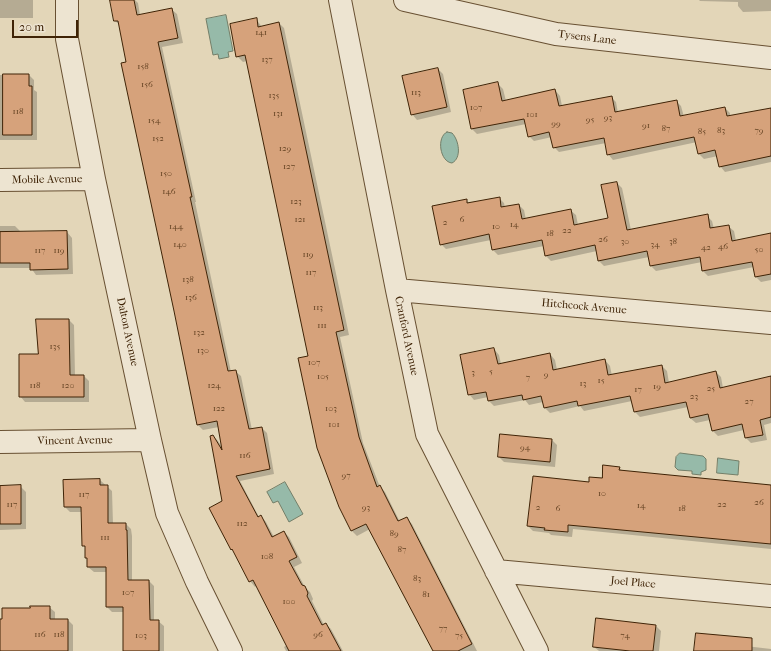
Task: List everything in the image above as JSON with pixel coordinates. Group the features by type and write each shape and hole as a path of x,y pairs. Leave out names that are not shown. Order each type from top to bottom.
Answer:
{"street":[{"name":"Dalton Avenue","path":"67,0 67,39 94,179 167,513 197,582 231,651"},
{"name":"Cranford Avenue","path":"340,0 427,434 537,651"},
{"name":"Tysens Lane","path":"405,0 556,34 771,58"},
{"name":"Mobile Avenue","path":"0,180 94,179"},
{"name":"Hitchcock Avenue","path":"397,290 771,323"},
{"name":"Vincent Avenue","path":"0,442 150,440"},
{"name":"Joel Place","path":"496,571 771,596"}],"shaded area":[{"path":"226,15 233,51 228,52 229,57 219,59 218,54 213,55 206,19"},
{"path":"447,132 452,133 458,144 457,157 452,163 448,162 442,154 441,149 441,139"},
{"path":"680,453 703,456 706,459 706,470 701,472 701,475 692,474 692,471 678,470 675,467 676,457"},
{"path":"718,458 739,461 738,475 717,473"},
{"path":"285,482 303,514 289,522 278,501 273,503 267,492"}],"building":[{"path":"110,0 134,0 137,15 172,8 178,38 158,42 192,197 190,197 228,371 236,370 249,429 262,427 270,469 236,476 258,517 261,515 272,537 284,531 297,557 289,561 302,585 305,586 308,593 307,596 322,625 326,623 341,651 289,651 253,580 249,582 209,508 222,501 210,436 213,435 222,450 217,421 197,425 121,63 126,62 118,21 114,21"},
{"path":"257,18 258,27 279,22 344,330 336,332 359,437 377,487 380,485 398,521 407,517 472,644 458,651 433,651 366,524 351,531 339,507 317,448 298,358 308,356 245,55 236,57 230,24"},
{"path":"438,68 447,107 411,115 402,76"},
{"path":"3,74 29,74 29,86 32,86 32,135 3,135"},
{"path":"498,82 502,101 555,89 559,106 612,96 615,112 677,100 680,116 725,107 727,116 771,108 771,156 719,167 715,150 698,154 694,137 607,155 604,138 553,148 549,132 528,137 524,119 471,129 463,90"},
{"path":"617,182 627,230 708,214 710,228 729,225 732,241 771,233 771,274 755,277 752,262 702,271 700,257 650,266 647,251 598,261 595,245 545,256 542,240 492,250 489,234 440,245 432,206 467,199 467,203 500,197 501,207 519,204 522,219 571,209 574,225 608,218 601,185"},
{"path":"67,231 68,269 30,270 30,263 0,263 0,232"},
{"path":"36,319 69,319 70,375 84,375 84,397 19,397 19,354 38,354"},
{"path":"494,348 498,364 550,353 553,370 605,359 608,375 662,365 665,383 716,371 720,388 771,376 771,417 760,420 763,435 745,438 742,424 712,431 708,414 690,418 686,402 634,412 630,396 578,406 577,401 544,408 541,396 523,400 522,395 488,401 486,392 468,395 460,355"},
{"path":"500,434 552,439 550,462 498,457"},
{"path":"603,465 620,467 619,470 771,485 771,544 568,525 568,532 544,530 545,528 527,526 533,476 589,482 589,477 602,478"},
{"path":"100,479 100,485 108,485 108,523 126,523 128,580 149,580 150,620 159,620 159,651 123,651 123,607 106,607 106,567 87,567 85,546 82,546 81,507 64,507 63,480"},
{"path":"21,485 21,524 0,524 0,486"},
{"path":"30,606 50,606 50,619 68,619 68,651 0,651 0,619 2,619 2,608 30,608"},
{"path":"596,618 656,625 653,651 630,651 593,647"},
{"path":"696,633 752,638 752,651 694,651"}]}
